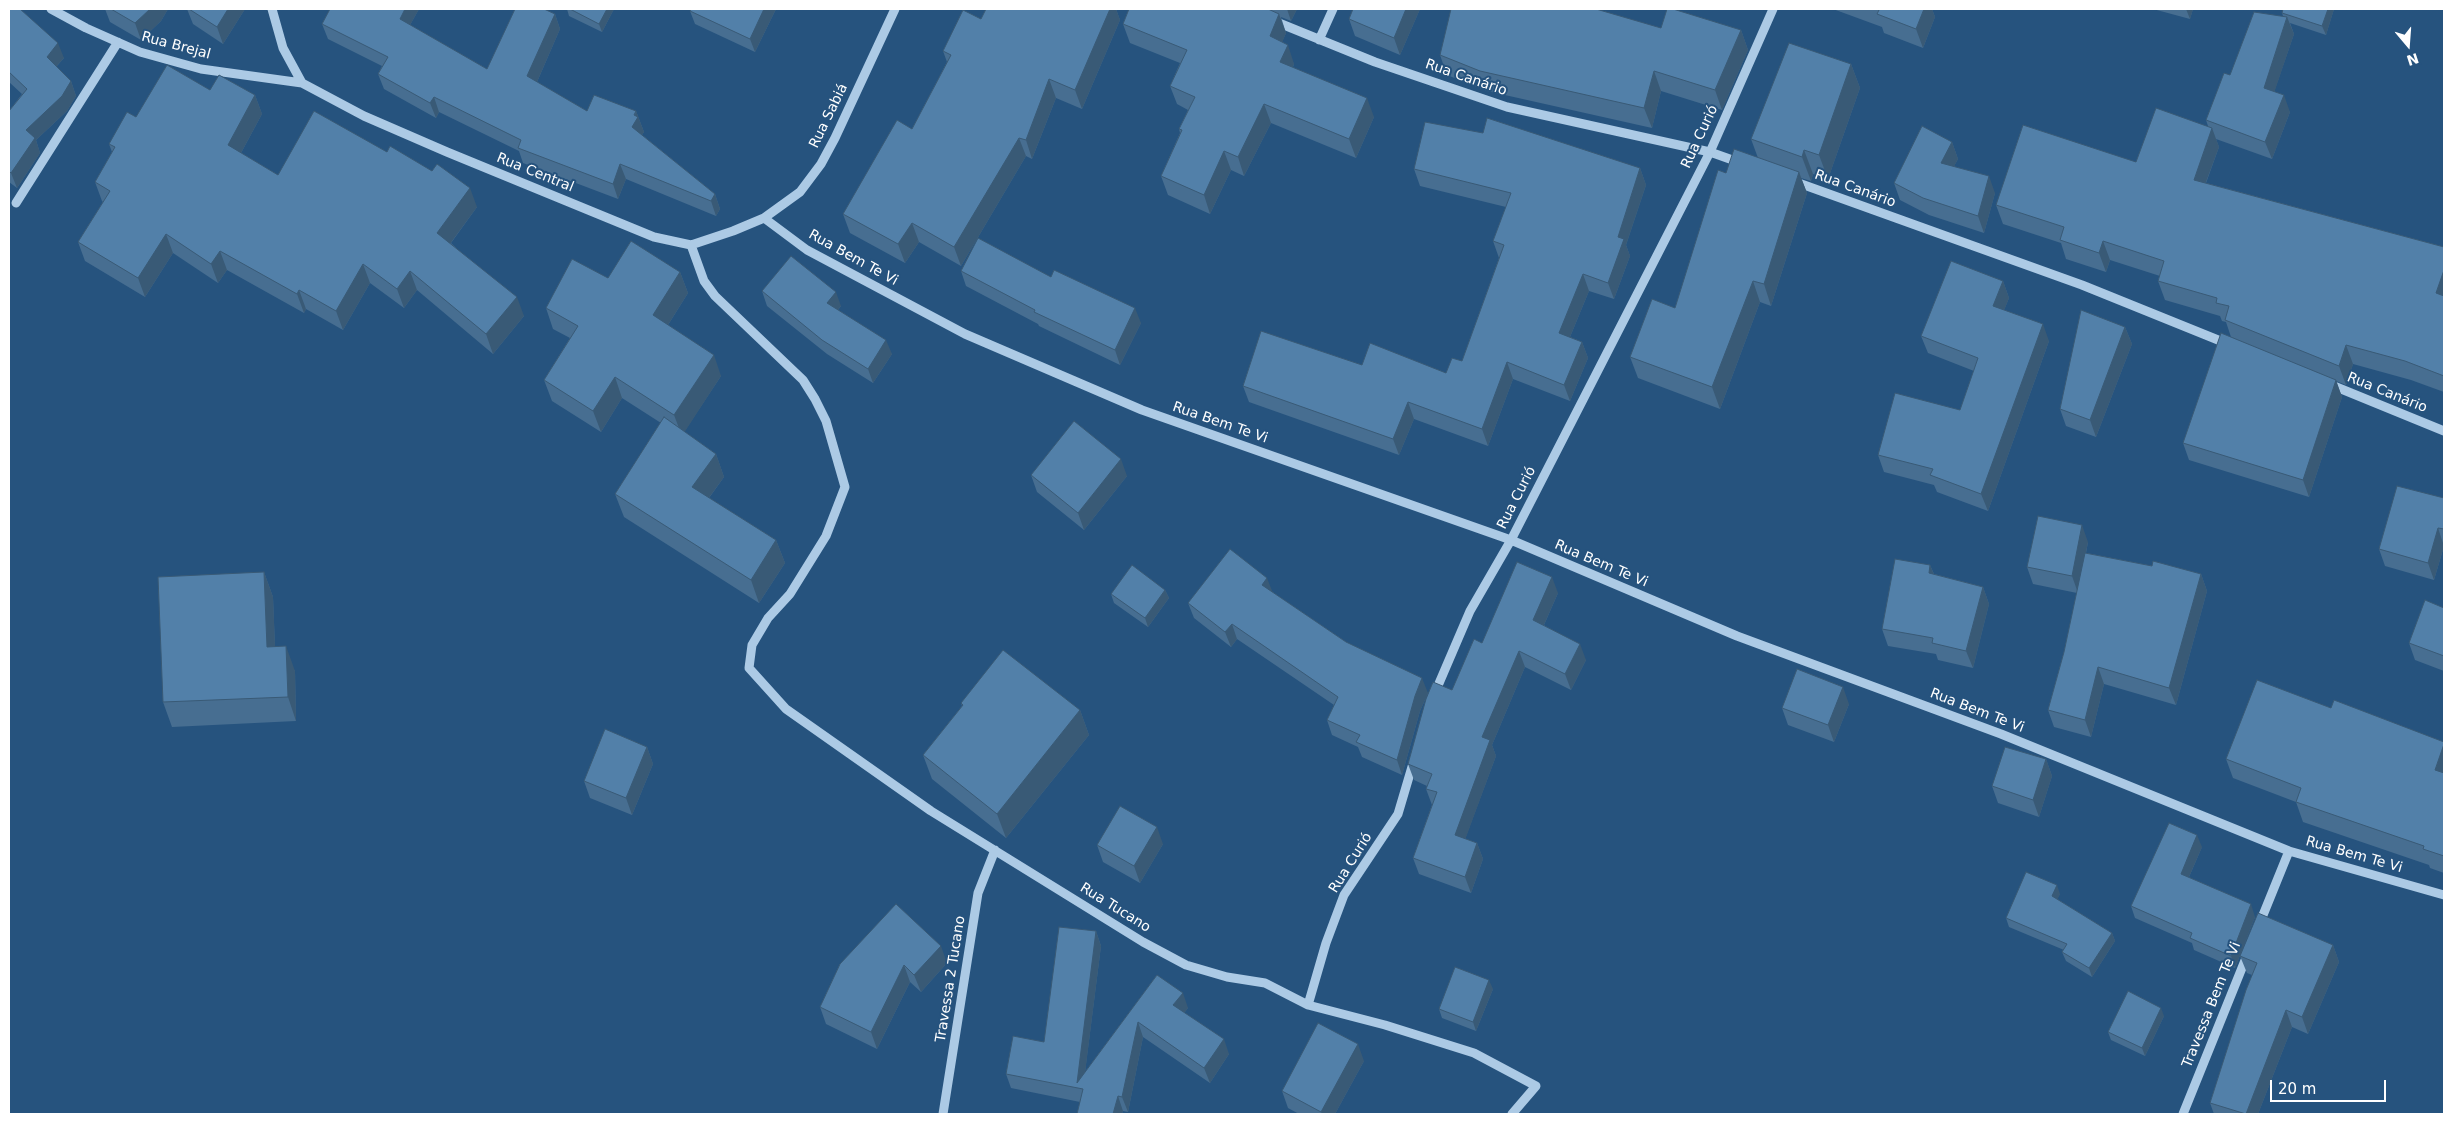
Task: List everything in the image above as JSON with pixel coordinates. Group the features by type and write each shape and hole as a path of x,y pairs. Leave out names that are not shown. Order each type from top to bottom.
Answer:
{"street":[{"name":"Rua Brejal","path":"51,9 140,52 202,69 302,83"},
{"path":"272,9 283,48 302,83"},
{"name":"Rua Sabiá","path":"764,218 800,192 821,164 895,9"},
{"path":"1319,40 1333,9"},
{"name":"Rua Curió","path":"1430,704 1470,611 1511,540 1710,152 1773,9"},
{"name":"Rua Canário","path":"1261,16 1319,40 1507,107 1710,152 1747,165"},
{"path":"16,203 118,42"},
{"name":"Rua Central","path":"302,83 364,116 447,152 654,237 691,245"},
{"name":"Rua Canário","path":"1784,178 2082,285 2236,347"},
{"path":"691,245 764,218"},
{"name":"Rua Bem Te Vi","path":"764,218 807,250 965,334 1142,410 1511,540 1737,636 2001,734 2289,851 2444,895"},
{"name":"Rua Tucano","path":"691,245 704,281 715,296 802,380 816,399 826,421 845,486 826,536 790,594 768,618 752,645 749,668 786,708 931,811 1143,942 1186,965 1227,977 1264,983 1308,1005 1385,1025 1474,1053 1536,1086 1512,1114"},
{"name":"Rua Canário","path":"2317,380 2444,431"},
{"name":"Rua Curió","path":"1308,1005 1326,943 1344,895 1398,814 1417,749"},
{"name":"Travessa 2 Tucano","path":"943,1114 978,893 995,850"},
{"name":"Travessa Bem Te Vi","path":"2256,934 2289,851"},
{"name":"Travessa Bem Te Vi","path":"2182,1114 2252,944"}],"building":[{"path":"9,9 20,9 58,43 47,57 71,81 62,96 26,130 35,138 11,173 9,171 9,111 27,89 9,72"},
{"path":"111,9 150,9 135,23"},
{"path":"189,9 228,9 217,27"},
{"path":"330,9 405,9 400,19 487,69 515,9 544,9 555,14 527,76 587,111 594,95 636,111 634,115 638,117 632,127 715,194 711,201 620,164 613,184 518,148 521,140 434,97 430,103 378,74 388,57 322,24"},
{"path":"570,9 607,9 599,24"},
{"path":"691,9 764,9 750,39 690,11"},
{"path":"986,9 1110,9 1075,90 1049,79 1026,140 1019,138 954,247 912,223 898,244 843,214 897,120 912,129 951,55 943,51 963,10 981,19"},
{"path":"1129,9 1268,9 1279,14 1270,36 1288,45 1280,62 1367,98 1349,139 1264,104 1238,157 1224,151 1204,195 1161,176 1182,130 1179,129 1195,97 1170,86 1187,50 1123,24"},
{"path":"1353,9 1406,9 1394,38 1349,19"},
{"path":"1451,9 1596,9 1661,28 1667,9 1673,9 1741,30 1715,90 1654,71 1644,108 1480,71 1440,55"},
{"path":"1876,9 1924,9 1916,29 1877,14 1879,10"},
{"path":"2283,9 2328,9 2322,26 2282,13"},
{"path":"2254,12 2287,17 2264,88 2284,95 2265,142 2206,120 2224,73 2230,75"},
{"path":"1789,43 1851,64 1819,155 1804,150 1802,157 1751,139"},
{"path":"167,65 210,90 219,75 255,95 228,145 278,175 314,111 387,152 390,146 432,171 437,164 470,188 437,233 517,297 486,334 410,271 397,289 363,264 336,311 299,290 297,294 220,251 211,264 166,234 138,278 78,242 110,191 95,182 115,147 109,144 127,112 136,117"},
{"path":"2156,108 2212,128 2194,180 2444,247 2444,270 2436,293 2444,296 2444,376 2405,361 2346,345 2339,366 2225,320 2229,306 2216,303 2217,298 2158,281 2164,261 2103,241 2099,253 2060,240 2064,227 1996,205 2023,125 2136,162"},
{"path":"1487,118 1640,168 1618,237 1624,239 1608,283 1583,274 1559,333 1582,342 1564,385 1507,362 1482,429 1408,402 1393,439 1243,386 1261,331 1362,365 1370,343 1446,373 1452,358 1462,361 1504,245 1493,241 1511,193 1414,169 1425,122 1483,133"},
{"path":"1922,126 1952,142 1941,163 1989,176 1978,216 1923,198 1894,183"},
{"path":"1734,149 1799,172 1764,284 1753,281 1712,387 1630,357 1652,299 1675,308 1718,170 1726,173"},
{"path":"978,238 1051,277 1054,270 1135,308 1115,350 1034,312 1035,310 961,271"},
{"path":"631,241 680,272 653,315 714,355 674,415 615,377 593,411 544,380 578,326 546,308 572,259 608,278"},
{"path":"791,256 836,292 827,303 886,340 868,369 822,340 762,291"},
{"path":"1951,261 2003,281 1993,306 2043,324 1981,494 1930,475 1933,469 1878,455 1895,393 1960,410 1978,358 1921,336"},
{"path":"2081,310 2125,327 2090,420 2060,409"},
{"path":"2221,333 2336,380 2303,480 2183,443"},
{"path":"664,417 716,454 692,487 776,540 751,580 615,494"},
{"path":"1074,421 1121,459 1078,513 1031,475"},
{"path":"2397,486 2444,498 2444,529 2438,528 2428,563 2379,549"},
{"path":"2038,516 2082,525 2072,576 2027,567"},
{"path":"1230,549 1267,578 1262,585 1346,642 1422,678 1397,760 1356,742 1360,735 1327,720 1338,697 1232,624 1225,632 1188,603"},
{"path":"2085,553 2152,566 2153,561 2201,574 2169,688 2098,667 2085,720 2048,710 2064,652"},
{"path":"1895,559 1930,565 1929,573 1983,587 1966,651 1932,643 1933,638 1882,629"},
{"path":"1517,562 1552,577 1533,620 1580,644 1565,674 1519,651 1482,737 1490,740 1455,835 1477,843 1465,877 1413,858 1437,792 1426,789 1432,774 1408,764 1426,699 1433,682 1452,690 1474,639 1482,643"},
{"path":"1132,565 1165,590 1145,618 1111,594"},
{"path":"264,572 267,647 286,646 288,697 163,702 158,577"},
{"path":"2425,600 2444,608 2444,656 2409,643"},
{"path":"1003,650 1080,710 997,814 923,755 963,705 961,703"},
{"path":"1797,669 1843,687 1828,725 1782,708"},
{"path":"2257,680 2331,708 2334,700 2444,742 2435,770 2444,773 2444,856 2423,849 2424,846 2296,802 2301,788 2226,759"},
{"path":"605,729 647,747 626,798 584,781"},
{"path":"2005,747 2046,759 2033,800 1992,786"},
{"path":"1120,806 1157,827 1134,866 1097,845"},
{"path":"2169,823 2197,835 2181,874 2251,904 2231,956 2190,938 2192,933 2131,906"},
{"path":"2026,872 2057,885 2052,896 2112,933 2089,968 2062,952 2067,944 2006,918"},
{"path":"896,904 941,946 914,975 904,965 871,1032 820,1007 840,964"},
{"path":"2258,913 2333,945 2302,1017 2286,1010 2246,1114 2210,1103 2246,990 2257,963 2240,956"},
{"path":"1059,927 1096,931 1077,1083 1157,975 1183,993 1173,1005 1224,1039 1204,1068 1138,1022 1122,1097 1118,1096 1113,1114 1077,1114 1083,1089 1006,1074 1013,1036 1044,1042"},
{"path":"1455,967 1489,980 1473,1022 1439,1009"},
{"path":"2128,991 2161,1008 2142,1048 2108,1032"},
{"path":"1318,1023 1358,1044 1321,1112 1282,1091"}]}
